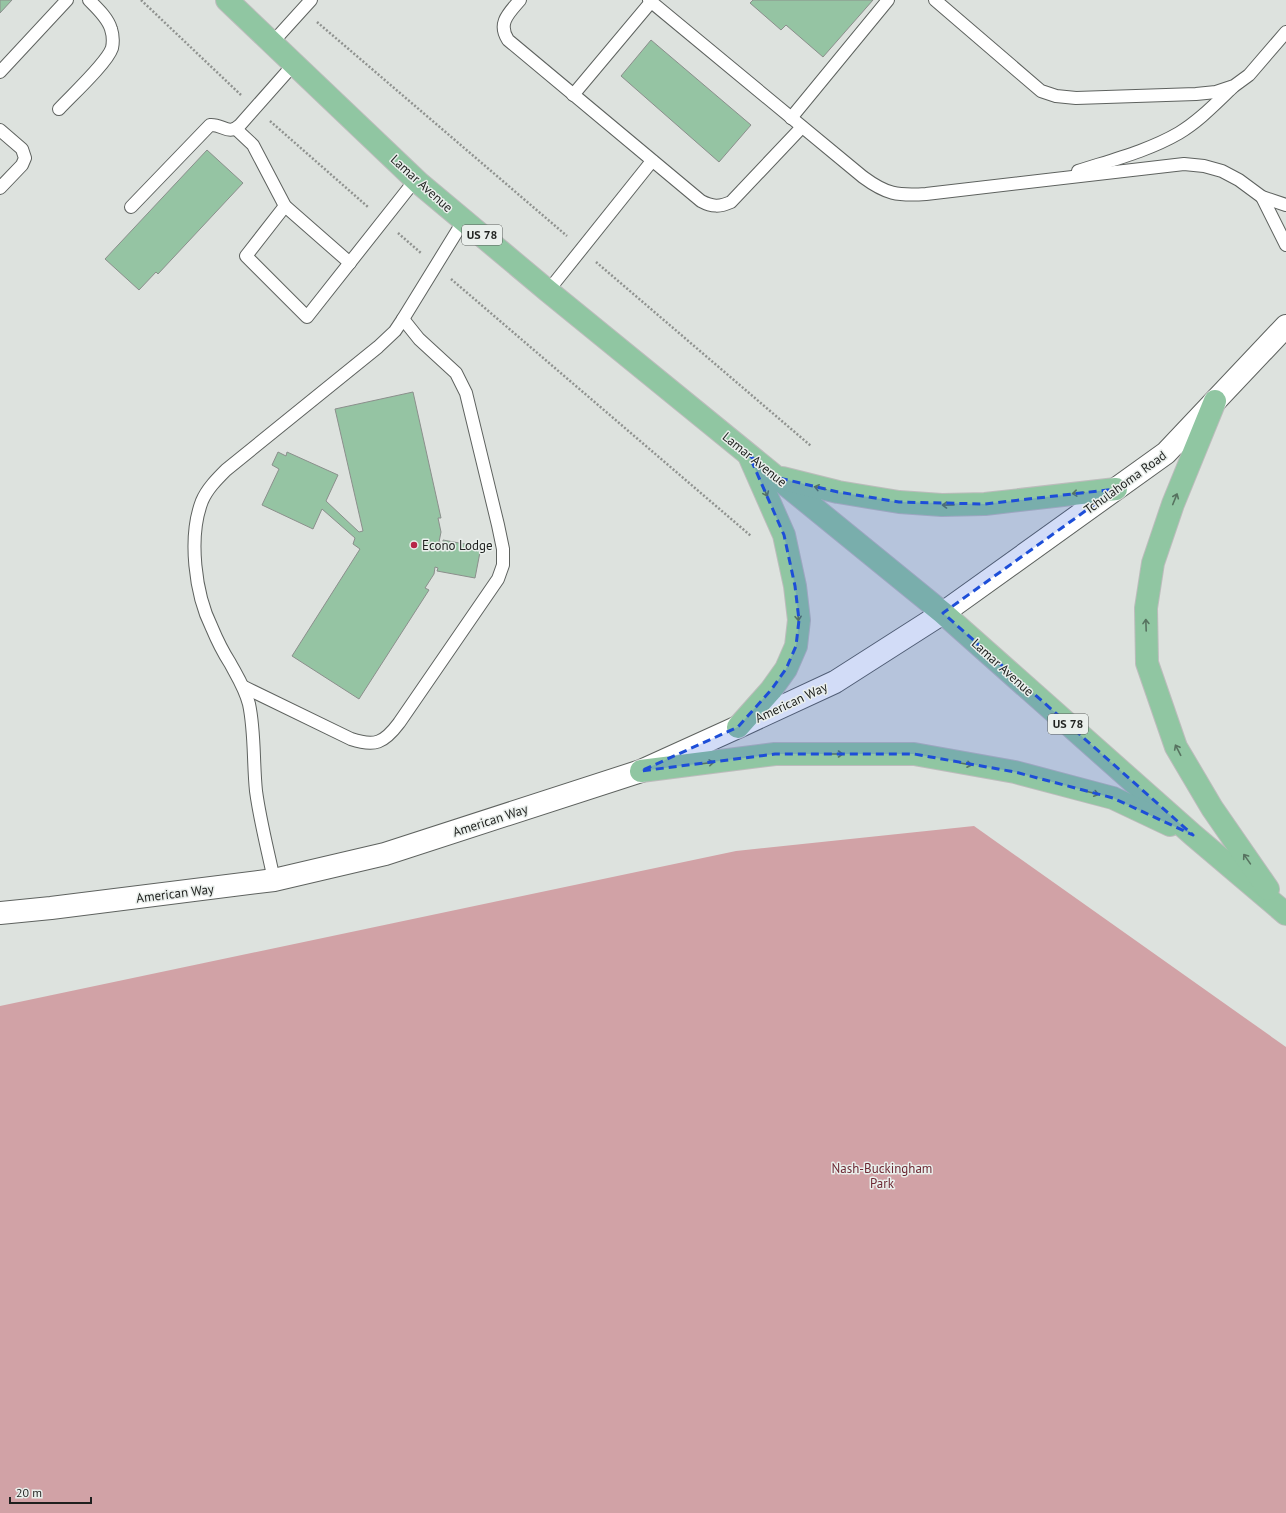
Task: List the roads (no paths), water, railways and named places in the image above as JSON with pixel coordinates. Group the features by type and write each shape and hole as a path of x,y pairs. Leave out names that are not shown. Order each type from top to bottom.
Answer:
{"highway":[{"name":"Lamar Avenue","path":"227,0 416,179 548,291 943,613 1193,835 1286,914"},
{"path":"1215,401 1173,504 1153,563 1146,608 1147,663 1176,747 1212,808 1286,914"},
{"path":"738,727 771,690 786,669 796,646 799,620 795,586 784,535 749,455"},
{"path":"775,476 838,492 899,502 942,505 985,504 1116,489"},
{"path":"641,771 775,754 914,754 1015,772 1113,798 1193,835"}],"main road":[{"name":"Tchulahoma Road","path":"943,613 1166,453 1286,326"},
{"name":"American Way","path":"0,913 58,908 274,880 385,854 641,771 835,682 943,613"}],"lane":[{"path":"0,72 67,0"},
{"path":"59,109 106,59 112,48 113,37 111,29 104,17 89,0"},
{"path":"272,43 312,0"},
{"path":"520,0 506,17 504,22 505,36 512,44 652,161 701,201 707,204 719,206 731,202 736,198 802,127"},
{"path":"792,118 888,0"},
{"path":"935,0 1026,80 1041,91 1056,96 1076,98 1196,94 1216,92 1234,86"},
{"path":"573,94 650,1 863,177 878,188 894,194 926,194 1184,164 1204,166 1222,171 1239,180 1262,197 1286,205"},
{"path":"1054,179 1139,151 1178,134 1195,122 1234,86 1249,75 1286,32"},
{"path":"131,207 210,125 216,125 228,130 236,129 294,64"},
{"path":"236,129 253,145 285,206 350,263"},
{"path":"0,130 22,149 25,155 22,165 2,181"},
{"path":"548,291 652,161"},
{"path":"285,206 246,256 307,317 416,179"},
{"path":"1262,197 1286,245"},
{"path":"274,880 256,792 250,712 244,687 211,626 201,600 195,550 197,522 202,500 215,481 226,470 383,343 395,331 464,220"},
{"path":"244,687 362,743 373,743 383,740 399,723 498,579 503,565 503,549 466,393 456,373 419,339 403,320"}],"place":[{"name":"Econo Lodge","path":"414,545"}],"park label":[{"name":"Nash-Buckingham Park","path":"882,1176"}]}
